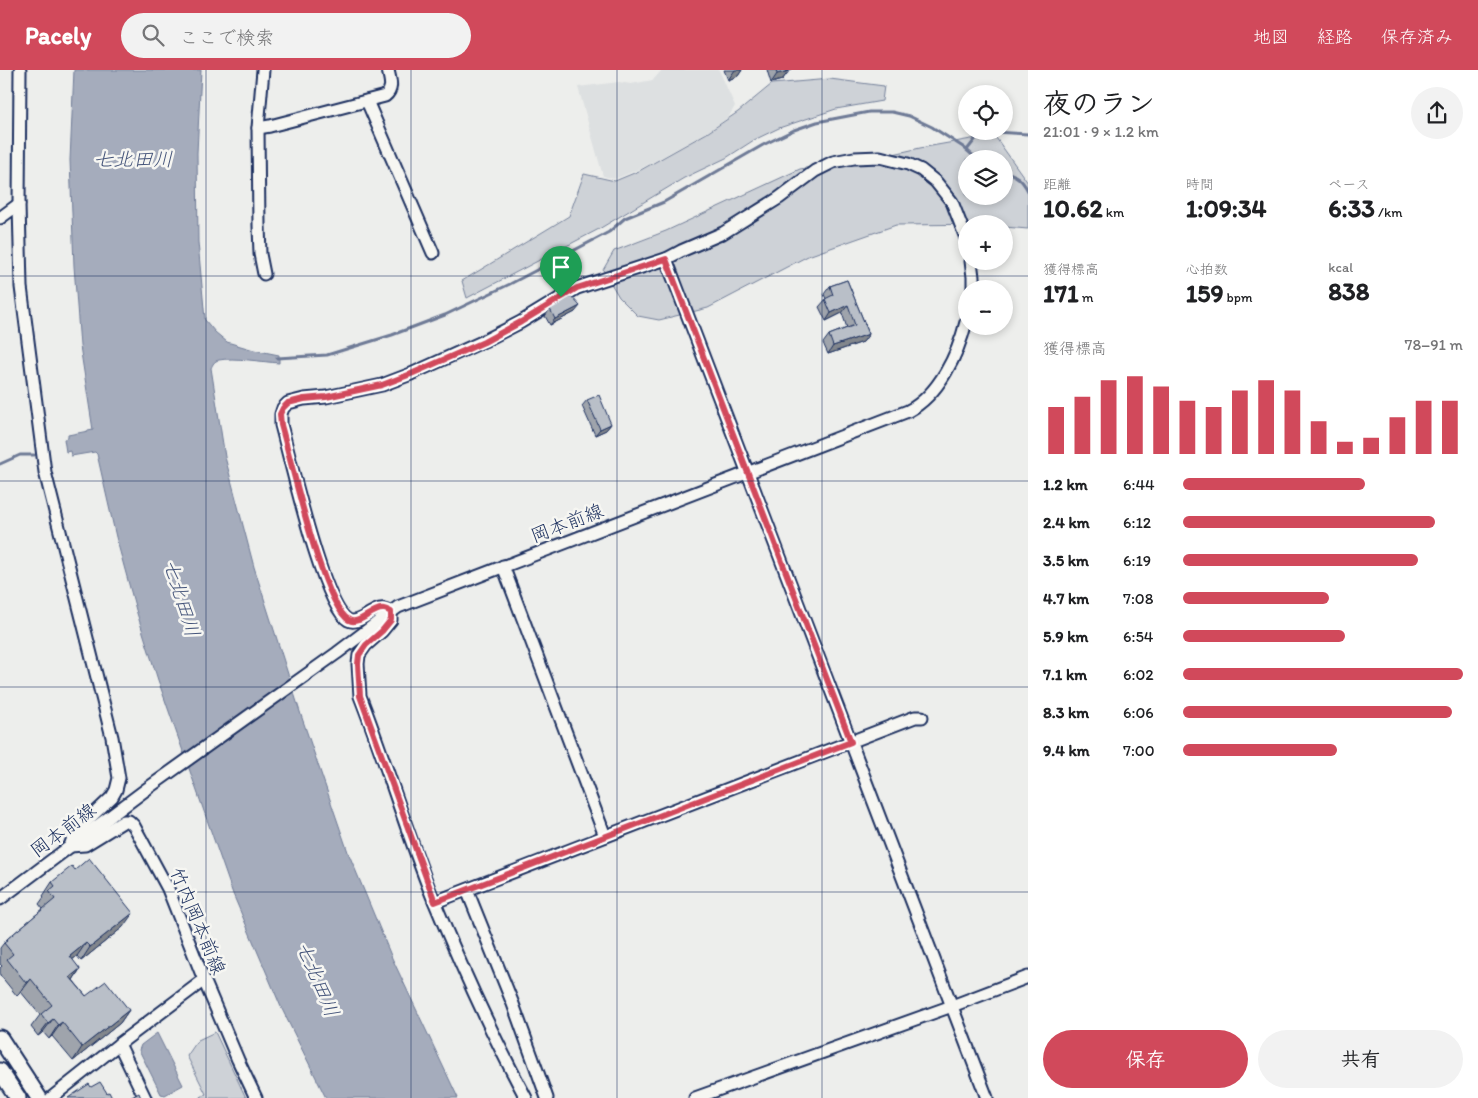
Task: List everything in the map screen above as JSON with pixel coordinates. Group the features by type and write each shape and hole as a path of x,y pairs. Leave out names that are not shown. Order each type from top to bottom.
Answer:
{"main road":[{"path":"0,1038 39,1098"},
{"path":"0,1071 18,1098"}],"street":[{"path":"20,70 19,204 21,287 45,472 112,737 119,778 112,797 75,832 70,846"},
{"path":"263,70 258,128 260,254 264,274"},
{"path":"258,128 385,96 390,93 391,89 388,70"},
{"path":"367,101 433,253"},
{"path":"526,1098 463,967 435,902 360,696 359,655 366,645 391,620 394,609 383,608 374,610 363,618 352,621 342,614 336,605 316,556 281,425 280,414 288,403 382,385 411,374 484,342 577,288 666,259 722,233 779,198 815,171 832,162 854,158 880,157 908,164 921,170 936,182 952,202 958,217"},
{"path":"0,218 19,204"},
{"path":"666,259 987,1098"},
{"name":"岡本前線","path":"0,900 148,788 337,653 394,609 917,406 939,381 958,348 962,335"},
{"path":"503,566 605,836"},
{"path":"435,902 915,717 922,718"},
{"name":"竹内岡本前線","path":"70,846 85,845 124,821 129,821 134,826 168,889 204,980 256,1098"},
{"path":"467,890 514,1004 547,1098"},
{"path":"696,1098 1028,977"},
{"path":"51,1098 204,980"},
{"path":"119,1044 145,1098"}],"shaded area":[{"path":"662,70 719,70 735,106 728,118 708,132 642,168 615,179 603,176 578,87 619,82 631,84 653,80"},
{"path":"830,79 884,86 882,101 836,109 779,128 754,140 726,158 684,178 599,229 467,298 462,281 569,216 584,174 615,181 639,171 707,133 738,112 772,84"},
{"path":"966,140 998,140 1005,150 958,150 958,205 1013,205 1013,162 1028,183 1028,229 1013,228 1013,215 958,215 958,224 896,225 808,256 708,308 659,320 638,316 619,297 603,270 614,251 666,231 800,169 861,158 880,157"},
{"path":"215,1032 246,1098 199,1098 206,1094 187,1056 198,1040"}],"water":[{"name":"七北田川","path":"74,70 201,70 197,153 198,242 205,320 227,342 279,355 279,363 225,359 216,361 212,365 225,457 254,567 301,715 348,852 392,958 458,1098 326,1098 281,1007 233,894 158,680 136,610 116,537 97,454 95,452 71,456 70,451 66,452 64,439 68,438 68,435 93,430 80,346 74,266 70,160"},
{"path":"157,1033 183,1085 165,1095 161,1094 139,1050 141,1045"}],"building":[{"path":"776,70 789,70 789,71 777,74"},
{"path":"847,280 869,334 833,346 829,335 855,325 848,305 831,313 825,299 833,295 830,286"},
{"path":"571,296 580,306 555,319 550,309"},
{"path":"599,395 611,424 600,429 587,400"},
{"path":"89,858 133,913 90,947 86,943 70,956 80,969 70,977 86,996 106,981 129,1010 82,1047 62,1022 58,1025 53,1019 48,1023 41,1014 52,1005 31,979 26,983 7,959 13,954 4,943 55,899 49,891 55,886 52,882 72,866 75,870"},
{"path":"100,1082 112,1098 68,1098 89,1084 91,1087"},
{"path":"139,1093 141,1098 130,1098"}],"waterway":[{"path":"277,358 327,355 392,335 445,315 510,284 609,232 625,218 664,202 763,145 794,130 817,122 869,112 892,112 909,116 932,127 966,150"},
{"path":"967,150 981,132 1028,134"},
{"path":"1013,175 1023,183 1028,191"},
{"path":"0,464 20,455 34,455"}],"route":[{"path":"666,259 851,742 435,902 360,696 359,655 366,645 391,620 391,612 383,608 374,610 363,618 352,621 342,614 336,605 316,556 281,425 280,414 288,403 382,385 411,374 484,342 542,310 561,297 577,288 666,259"}]}
